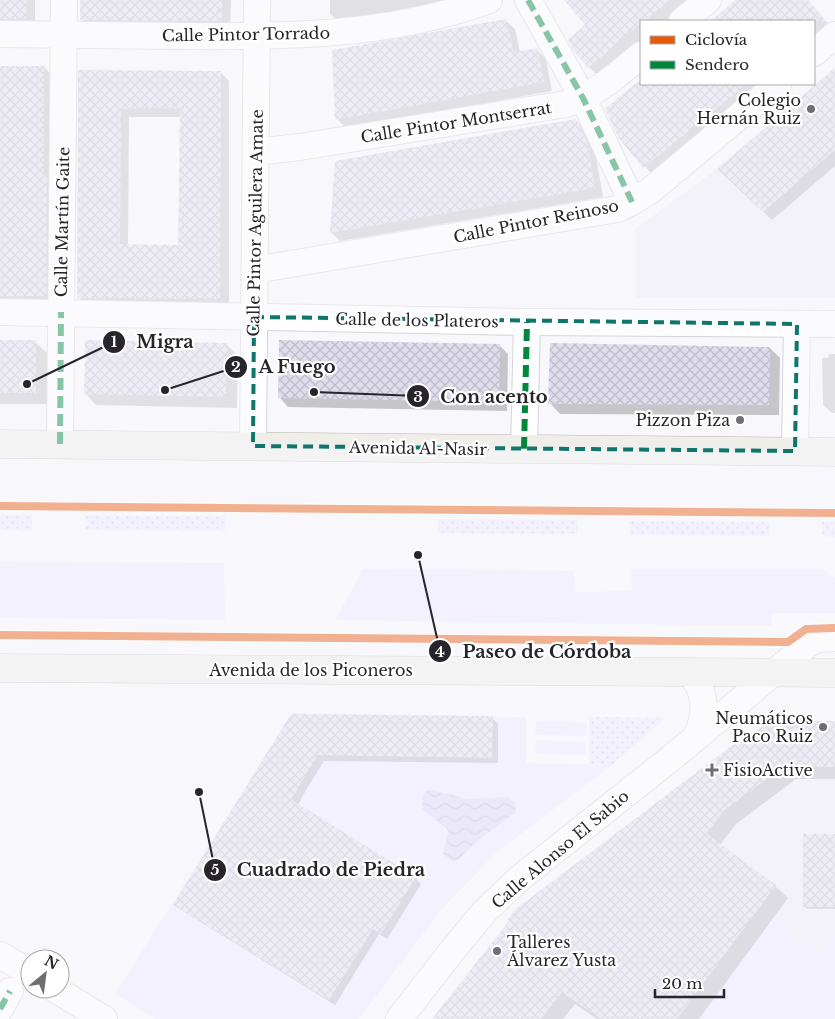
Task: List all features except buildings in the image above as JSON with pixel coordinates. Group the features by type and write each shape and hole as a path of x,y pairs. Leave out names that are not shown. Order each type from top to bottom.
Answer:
{"main road":[{"name":"Avenida Al-Nasir","path":"0,444 835,452"},
{"name":"Avenida de los Piconeros","path":"0,668 773,673"},
{"path":"773,673 835,673"}],"street":[{"name":"Calle Martín Gaite","path":"60,444 64,0"},
{"name":"Calle Pintor Aguilera Amate","path":"253,446 257,0"},
{"name":"Calle Pintor Torrado","path":"0,34 295,36 364,29 427,19 489,0"},
{"path":"528,0 583,98 632,202"},
{"path":"683,20 708,0"},
{"path":"815,52 835,35"},
{"name":"Calle Pintor Montserrat","path":"256,152 300,147 566,104 583,98 597,90 640,56"},
{"name":"Calle Pintor Reinoso","path":"255,270 617,209 651,190 777,85"},
{"name":"Calle de los Plateros","path":"0,312 527,322 835,324"},
{"path":"524,449 527,322"},
{"path":"795,451 797,324"},
{"name":"Calle Alonso El Sabio","path":"399,1019 484,912 520,878 812,642 821,638 835,638"},
{"path":"689,672 700,688 704,703 703,720 696,737"},
{"path":"0,955 20,967"},
{"path":"70,998 104,1019"}],"highlighted area":[{"path":"254,317 797,324 795,451 253,446"}],"shaded area":[{"path":"835,68 835,297 635,298 635,229 717,169"},
{"path":"0,515 32,515 32,531 0,530"},
{"path":"85,515 225,517 225,531 85,530"},
{"path":"438,519 578,520 577,534 438,533"},
{"path":"629,521 769,522 769,536 630,535"},
{"path":"822,522 835,522 835,537 822,536"},
{"path":"0,562 224,563 225,620 0,618"},
{"path":"363,569 574,571 576,592 632,591 631,570 823,570 835,578 835,613 772,613 771,626 335,620"},
{"path":"292,713 526,717 526,763 612,765 498,851 442,909 359,1019 156,1019 115,994"},
{"path":"589,717 666,718 612,765 589,764"},
{"path":"536,721 587,723 586,736 535,735"},
{"path":"536,740 586,742 586,755 535,754"},
{"path":"783,767 835,767 835,1019 541,1019 562,992 584,1007 612,960 727,808"},
{"path":"773,917 820,952 835,933 835,1019 702,1019 698,1015"}],"water":[{"path":"431,790 468,799 509,797 515,802 516,812 475,843 458,860 452,861 443,854 448,834 447,829 422,809 423,796 426,791"}],"marked path":[{"path":"528,0 583,98 632,202"},
{"path":"60,444 61,312"},
{"path":"524,449 527,322"},
{"path":"0,1009 10,991"}],"cycle path":[{"path":"0,506 835,513"},
{"path":"0,635 788,642 806,629 835,628"}],"place":[{"name":"Colegio Hernán Ruiz","path":"811,109"},
{"name":"Migra","path":"27,384"},
{"name":"A Fuego","path":"165,390"},
{"name":"Con acento","path":"314,392"},
{"name":"Pizzon Piza","path":"740,420"},
{"name":"Paseo de Córdoba","path":"418,555"},
{"name":"Neumáticos Paco Ruiz","path":"823,727"},
{"name":"FisioActive","path":"712,770"},
{"name":"Cuadrado de Piedra","path":"199,792"},
{"name":"Talleres Álvarez Yusta","path":"497,951"}]}
